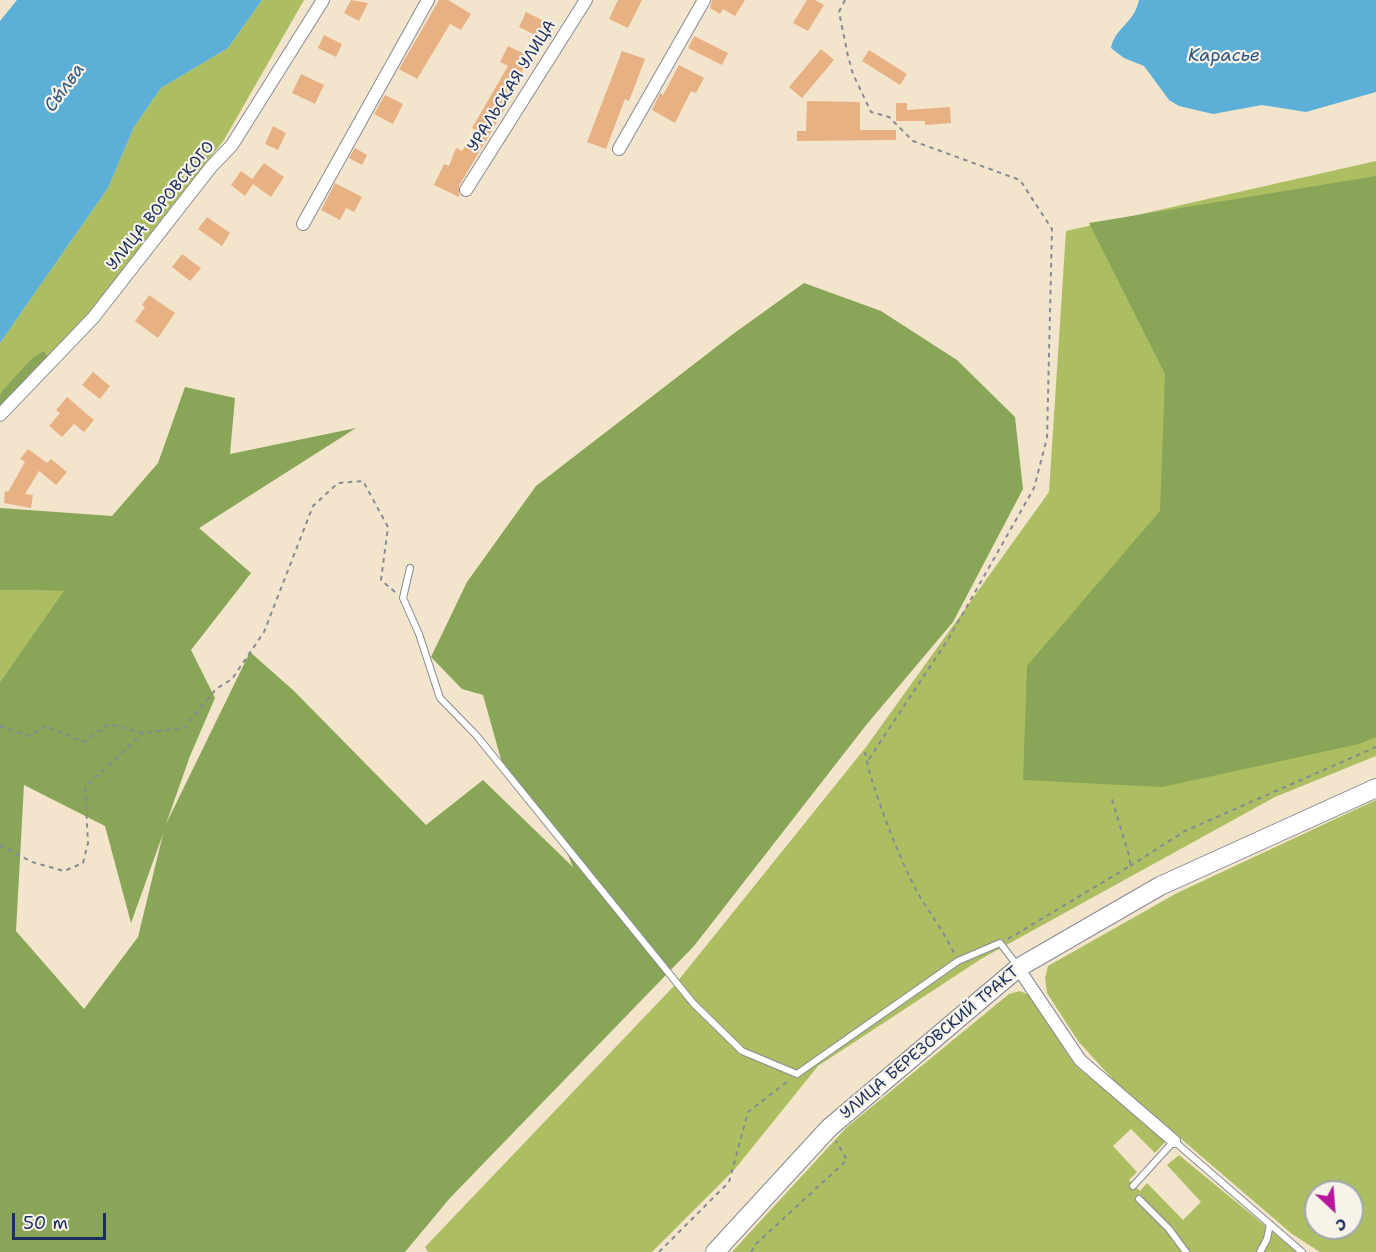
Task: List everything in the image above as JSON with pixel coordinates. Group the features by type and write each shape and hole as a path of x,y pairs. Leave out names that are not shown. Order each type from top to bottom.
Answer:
{"main road":[{"name":"УЛИЦА БЕРЕЗОВСКИЙ ТРАКТ","path":"715,1252 829,1128 1018,968 1160,886 1376,788"}],"street":[{"name":"УЛИЦА ВОРОВСКОГО","path":"0,415 93,318 212,167 232,145 323,0"},
{"path":"303,224 428,0"},
{"name":"УРАЛЬСКАЯ УЛИЦА","path":"466,190 586,0"},
{"path":"619,149 704,0"},
{"path":"1018,968 1080,1060 1174,1142"}],"lane":[{"path":"410,568 403,598 420,634 440,698 476,735 693,1004 742,1051 797,1074 958,961 1000,943 1018,968"},
{"path":"1133,1186 1174,1142 1302,1252"},
{"path":"1138,1199 1169,1229 1186,1252"},
{"path":"1260,1252 1267,1239 1270,1224"}],"path":[{"path":"845,0 839,12 848,56 853,74 872,112 889,117 913,141 1020,180 1052,229 1047,438 1034,488 949,638 867,762"},
{"path":"0,726 29,736 46,726 83,741 109,724 143,733 184,728 216,689 232,679 264,632 313,506 338,483 363,482 388,527 381,580 403,598"},
{"path":"0,845 32,862 64,871 83,863 88,843 85,786 143,733"},
{"path":"1000,943 1016,936 1185,831 1376,747"},
{"path":"865,752 914,887 943,930 958,961"},
{"path":"1111,796 1130,859 1130,866"},
{"path":"660,1252 729,1182 748,1112 797,1074"},
{"path":"751,1252 756,1244 847,1160 829,1128"}],"green space":[{"path":"262,0 304,0 224,140 90,313 48,358 32,358 0,395 0,343 108,188 134,127 161,88 228,48"},
{"path":"1376,161 1376,756 1275,797 981,959 818,1066 735,1169 652,1252 428,1252 425,1247 673,987 866,747 1049,492 1066,231"},
{"path":"1376,176 1376,737 1359,744 1162,787 1023,780 1027,666 1160,511 1165,374 1089,223"},
{"path":"804,283 881,311 957,360 1015,417 1023,489 953,622 867,724 694,946 450,1198 405,1252 0,1252 0,682 64,591 0,590 0,508 112,516 158,463 185,387 235,398 230,454 356,428 199,528 251,573 191,650 215,698 190,756 166,824 250,652 293,690 426,825 483,780 573,867 563,843 502,763 483,695 462,689 431,657 467,582 536,486 733,334","holes":["24,785 105,826 131,923 163,834 138,937 84,1009 16,931"]},
{"path":"44,351 48,358 0,412 0,395 3,390 32,358"},
{"path":"0,590 65,591 0,682"},
{"path":"1376,800 1376,1252 1320,1252 1292,1234 1117,1084 1078,1041 1047,993 1045,978 1048,966 1177,893"},
{"path":"1020,991 1029,995 1074,1064 1166,1141 1155,1153 1131,1129 1113,1146 1137,1172 1129,1180 1140,1191 1147,1183 1183,1220 1201,1202 1167,1165 1179,1155 1297,1252 732,1252 846,1128 1009,994"}],"water":[{"name":"Сы́лва","path":"17,0 262,0 228,48 161,88 134,127 108,188 0,343 0,21"},
{"name":"Карасье","path":"1139,0 1376,0 1376,92 1306,112 1262,105 1213,114 1179,106 1169,100 1144,66 1124,58 1111,48 1116,35 1133,15"}],"building":[{"path":"351,0 368,3 359,21 344,13"},
{"path":"439,0 448,0 471,14 461,30 450,24 417,79 399,69"},
{"path":"618,0 642,0 628,28 609,19"},
{"path":"712,0 745,0 735,16 723,9 720,14 710,8"},
{"path":"807,0 815,0 824,5 808,31 793,23"},
{"path":"526,12 554,26 547,41 519,27"},
{"path":"324,35 342,44 336,57 318,48"},
{"path":"694,36 728,53 722,65 688,48"},
{"path":"508,46 529,56 514,89 516,90 459,186 459,197 434,185 444,164 449,166 456,148 462,151 476,130 472,128 508,66 500,62"},
{"path":"821,49 834,60 802,98 789,87"},
{"path":"869,50 907,74 900,85 862,61"},
{"path":"622,51 645,59 629,101 625,99 606,149 587,142"},
{"path":"679,65 704,78 696,93 691,91 675,123 652,110 660,93 663,95"},
{"path":"301,74 324,85 315,104 292,93"},
{"path":"385,95 403,104 393,124 374,114"},
{"path":"807,101 860,102 860,130 896,130 896,140 797,141 797,131 806,131"},
{"path":"896,103 907,103 907,110 950,107 951,123 925,125 925,121 896,121"},
{"path":"273,126 286,133 278,150 265,144"},
{"path":"355,148 367,155 362,165 349,158"},
{"path":"264,163 284,177 271,197 253,184 245,196 231,185 241,171 252,179"},
{"path":"335,183 362,197 354,212 346,208 340,220 321,210"},
{"path":"207,217 230,233 222,246 198,229"},
{"path":"182,254 201,268 190,281 172,267"},
{"path":"149,295 175,313 158,338 135,321 145,307 142,305"},
{"path":"93,372 110,386 100,399 82,385"},
{"path":"67,397 94,420 84,432 74,424 62,437 49,426 60,413 56,410"},
{"path":"28,449 47,463 51,459 67,472 56,485 39,471 25,494 33,495 31,508 4,503 5,491 8,492 25,462 20,459"}]}
